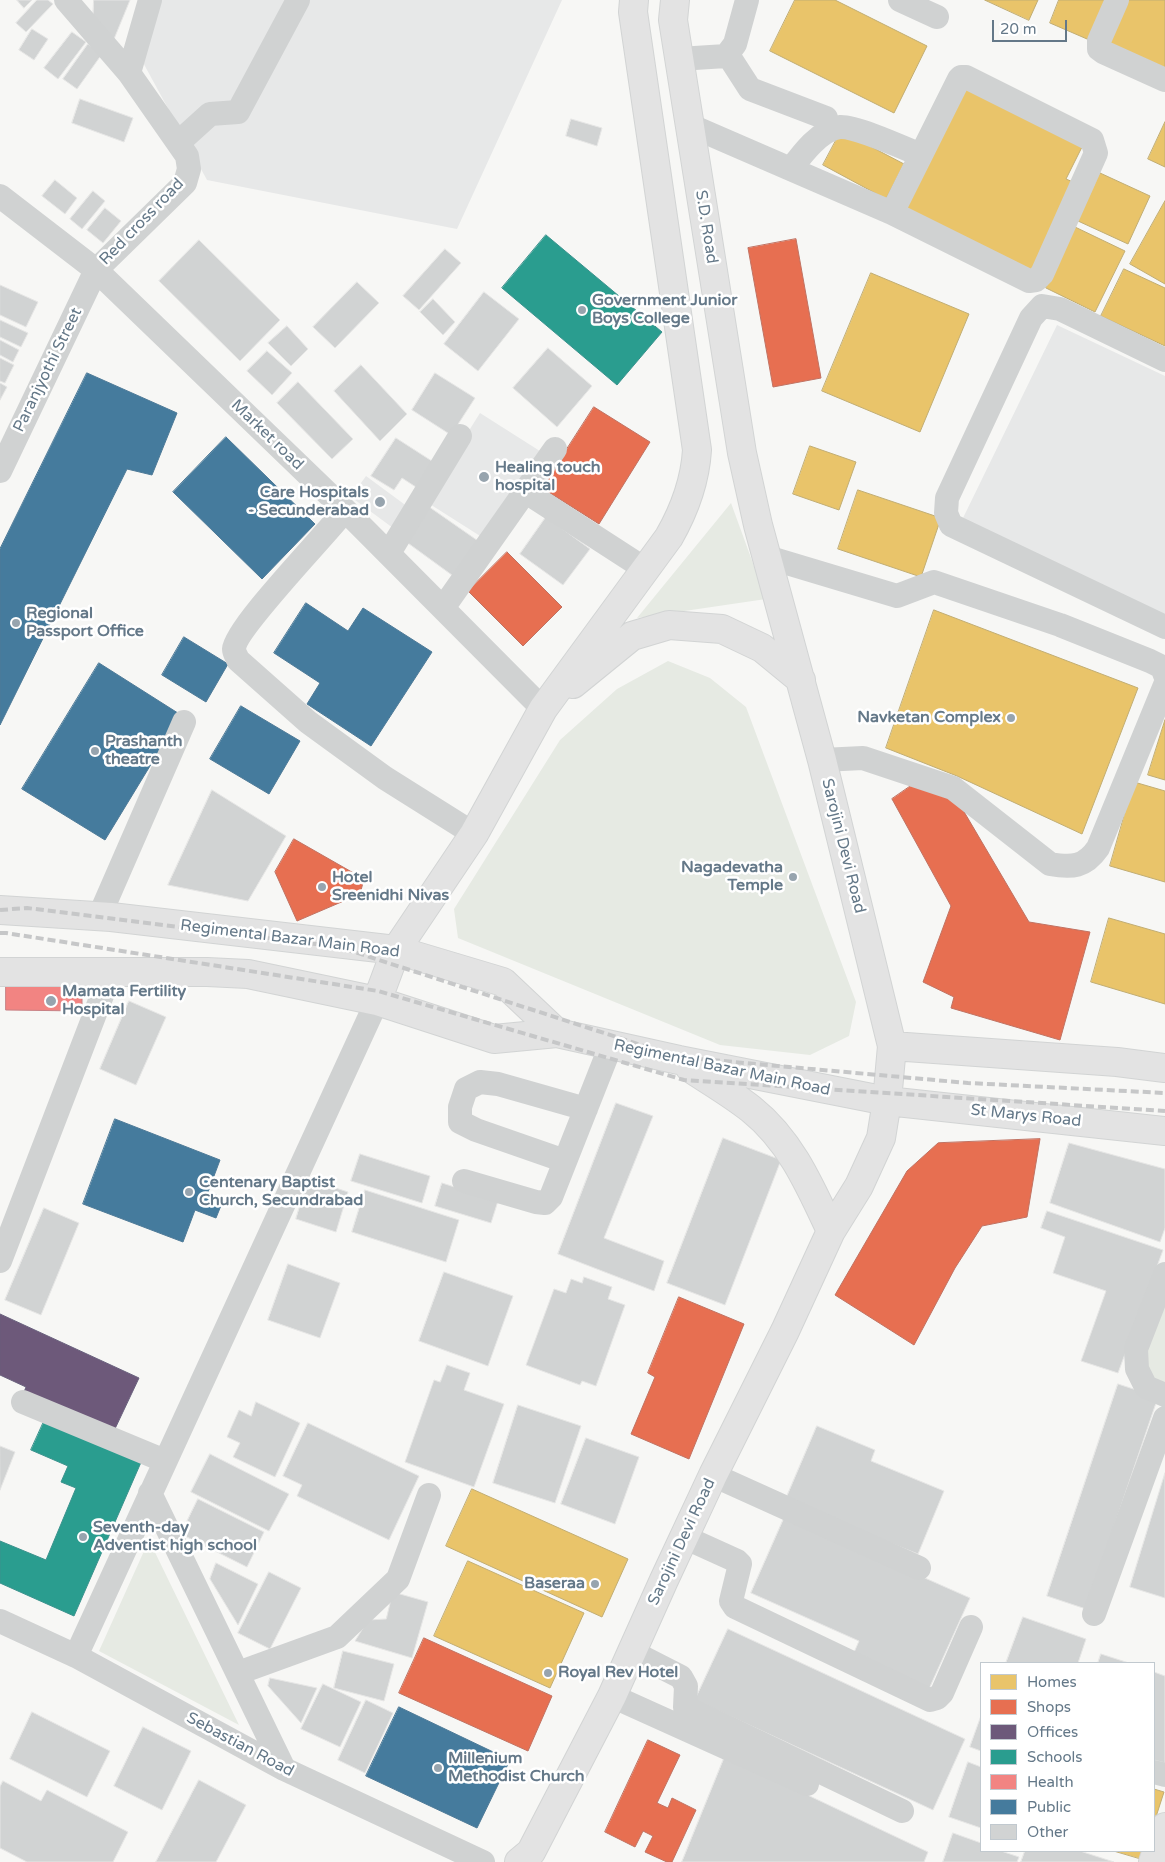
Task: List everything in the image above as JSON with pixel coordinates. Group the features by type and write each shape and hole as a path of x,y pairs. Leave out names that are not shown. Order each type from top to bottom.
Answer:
{"main road":[{"path":"377,1001 396,950 474,834 543,709 681,517 696,470 697,450 633,12 634,0"},
{"name":"S.D. Road","path":"675,0 673,20 742,453"},
{"name":"Sarojini Devi Road","path":"527,1859 612,1696 684,1536 785,1331 831,1231 859,1186 881,1138 887,1102 892,1046 822,760 767,557 742,453"},
{"path":"543,709 632,636 669,625 722,629 762,648 801,680"},
{"name":"Regimental Bazar Main Road","path":"0,910 99,916 396,950 503,982 557,1032"},
{"name":"Regimental Bazar Main Road","path":"0,972 207,972 248,974 377,1001 494,1039 557,1032 679,1060 887,1102"},
{"path":"892,1046 1117,1062 1165,1068"},
{"path":"679,1060 752,1109 783,1142 807,1178 831,1231"},
{"name":"St Marys Road","path":"887,1102 1165,1132"},
{"path":"1153,1862 1165,1827"}],"street":[{"name":"Red cross road","path":"66,0 130,73 187,156 189,169 184,183 96,270"},
{"path":"130,73 150,0"},
{"path":"178,143 210,114 238,112 298,0"},
{"path":"726,56 735,44 747,0"},
{"path":"900,0 937,17"},
{"path":"1117,0 1099,41 1099,49 1165,80"},
{"path":"679,59 726,56 730,58 750,88 826,118"},
{"path":"690,125 892,213 1029,281 1036,280 1042,274 1096,152 1092,140 966,77 961,77 892,213"},
{"path":"791,169 810,144 840,127 858,131 921,155"},
{"name":"Market road","path":"0,196 96,270 389,553 543,709"},
{"name":"Paranjyothi Street","path":"0,471 96,270"},
{"path":"1165,360 1060,308 1042,306 1031,318 1022,336 947,498 946,513 951,525 1165,627"},
{"path":"389,553 460,436"},
{"path":"443,608 555,449"},
{"path":"526,492 645,569"},
{"path":"345,510 255,613 237,640 234,650 238,660 308,722 385,778 474,834"},
{"path":"767,557 897,596 934,582 1060,625 1150,661 1162,667 1165,676"},
{"path":"822,760 863,758 953,788 1050,864 1065,867 1080,864 1091,858 1098,848 1165,685"},
{"path":"99,916 184,722"},
{"path":"0,1260 111,972"},
{"path":"76,1656 377,1001"},
{"path":"464,1180 545,1203 551,1197 611,1045"},
{"path":"565,1161 476,1130 460,1122 460,1106 466,1088 480,1082 498,1084 586,1108"},
{"path":"1165,1274 1136,1349 1137,1369 1146,1387 1165,1395"},
{"path":"23,1402 165,1461"},
{"path":"1094,1614 1165,1418"},
{"path":"713,1475 919,1568"},
{"path":"150,1493 284,1769"},
{"path":"238,1674 338,1637 398,1579 429,1495"},
{"path":"684,1536 737,1560 740,1564 732,1601 736,1607 930,1700 937,1698 942,1693 971,1627"},
{"name":"Sebastian Road","path":"0,1621 76,1656 284,1769 483,1862"},
{"path":"612,1696 902,1819 685,1707 686,1686 681,1677 632,1652"}],"shaded area":[{"path":"149,0 562,0 457,229 207,180 134,46"},
{"path":"1057,325 1165,376 1165,628 963,518"},
{"name":"Healing touch hospital","path":"480,413 543,453 488,541 425,501"},
{"name":"Care Hospitals - Secunderabad","path":"366,476 408,507 393,528 351,497"},
{"path":"731,503 766,599 637,618"},
{"path":"668,661 710,678 746,707 856,1002 849,1036 810,1055 720,1045 458,938 454,909 560,740 617,689"},
{"path":"1165,1297 1165,1384 1138,1377"},
{"path":"149,1540 239,1725 99,1651"}],"building: Homes":[{"path":"795,0 835,0 927,46 894,113 770,51"},
{"path":"985,0 1038,0 1029,20"},
{"path":"1059,0 1112,0 1094,42 1050,23"},
{"path":"1125,0 1165,0 1165,75 1104,47"},
{"path":"964,82 1085,141 1066,179 1080,185 1034,278 900,213"},
{"path":"1165,122 1165,167 1148,159"},
{"path":"841,131 904,164 886,199 823,165"},
{"path":"1100,173 1150,196 1128,244 1078,221"},
{"path":"1165,201 1165,284 1130,264"},
{"path":"1075,227 1125,251 1095,312 1046,288"},
{"path":"1124,269 1165,288 1165,346 1101,316"},
{"path":"871,273 969,314 920,432 822,391"},
{"path":"810,446 856,462 839,510 793,494"},
{"path":"858,490 941,518 921,577 838,549"},
{"name":"Navketan Complex","path":"934,610 1138,688 1082,834 957,776 886,748"},
{"path":"1165,720 1165,780 1148,775"},
{"path":"1134,782 1165,791 1165,882 1110,866"},
{"path":"1109,918 1165,934 1165,1004 1091,982"},
{"path":"472,1489 628,1559 602,1617 446,1546"},
{"path":"468,1561 584,1613 550,1688 434,1636"},
{"path":"1155,1789 1164,1792 1155,1820"},
{"path":"1118,1852 1145,1852 1142,1859"}],"building: Shops":[{"path":"796,239 821,378 773,387 748,248"},
{"path":"594,407 650,442 599,524 542,488"},
{"path":"507,552 562,607 523,646 468,591"},
{"path":"915,783 953,793 1029,922 1090,932 1060,1040 951,1008 954,997 923,982 951,906 892,799"},
{"name":"Hotel Sreenidhi Nivas","path":"294,839 364,879 360,894 297,921 275,872"},
{"path":"1040,1139 1027,1217 982,1226 955,1268 914,1345 835,1295 907,1171 938,1143"},
{"path":"679,1297 744,1324 689,1459 631,1434 655,1377 648,1373"},
{"path":"424,1638 552,1696 528,1751 399,1693"},
{"path":"648,1740 680,1755 657,1803 668,1808 672,1798 696,1810 672,1862 667,1862 645,1852 653,1836 643,1831 635,1847 605,1832"}],"building: Offices":[{"path":"0,1314 139,1378 113,1433 24,1392 26,1387 0,1375"}],"building: Schools":[{"name":"Government Junior Boys College","path":"546,235 662,332 617,385 502,288"},
{"path":"46,1417 142,1460 74,1616 0,1583 0,1541 46,1560 76,1488 61,1482 68,1466 31,1450"}],"building: Health":[{"path":"6,981 82,982 82,1011 6,1010"}],"building: Public":[{"name":"Regional Passport Office","path":"87,373 177,413 152,475 127,469 0,725 0,549"},
{"path":"226,437 315,524 262,579 173,492"},
{"path":"306,603 348,631 363,608 432,652 371,746 307,704 320,683 274,653"},
{"path":"184,637 228,664 206,702 162,675"},
{"path":"99,663 181,715 105,840 22,789"},
{"path":"241,706 300,741 269,794 210,759"},
{"path":"115,1119 220,1160 208,1192 224,1198 216,1218 195,1210 183,1242 83,1204"},
{"name":"Millenium Methodist Church","path":"399,1707 510,1760 477,1828 366,1776"}],"building: Other":[{"path":"17,0 32,0 24,8"},
{"path":"37,0 48,0 53,4 26,32 16,23"},
{"path":"94,0 130,0 114,39 93,18"},
{"path":"32,29 48,39 34,60 19,50"},
{"path":"72,32 86,42 58,79 44,68"},
{"path":"88,44 102,54 77,89 63,79"},
{"path":"80,99 133,118 124,142 72,123"},
{"path":"571,119 602,128 597,146 566,136"},
{"path":"55,180 77,198 65,214 42,196"},
{"path":"93,191 105,201 82,229 70,219"},
{"path":"105,208 121,221 103,243 87,230"},
{"path":"199,240 280,320 240,361 159,281"},
{"path":"445,249 461,263 419,310 403,296"},
{"path":"357,282 379,303 335,348 313,327"},
{"path":"0,285 38,302 26,327 0,315"},
{"path":"484,292 519,319 478,371 444,344"},
{"path":"433,299 455,322 443,335 420,312"},
{"path":"0,320 28,333 21,347 0,337"},
{"path":"287,326 308,349 291,366 268,343"},
{"path":"0,340 19,350 13,362 0,355"},
{"path":"548,348 592,386 557,427 513,388"},
{"path":"267,351 292,373 272,395 247,371"},
{"path":"0,358 14,365 5,383 0,381"},
{"path":"361,365 407,414 380,441 334,391"},
{"path":"435,373 475,398 451,435 412,410"},
{"path":"298,382 353,439 332,459 277,403"},
{"path":"0,383 7,387 0,400"},
{"path":"396,438 438,465 422,491 402,478 394,490 371,476"},
{"path":"425,504 481,543 456,578 401,538"},
{"path":"546,517 590,549 563,585 520,554"},
{"path":"212,790 286,836 248,901 168,885"},
{"path":"129,1001 166,1017 136,1085 100,1069"},
{"path":"616,1103 653,1116 604,1238 664,1261 654,1291 558,1254"},
{"path":"723,1138 781,1160 725,1305 667,1283"},
{"path":"1069,1143 1165,1169 1165,1228 1160,1242 1050,1203"},
{"path":"360,1154 430,1176 422,1203 351,1181"},
{"path":"308,1179 348,1192 336,1232 296,1219"},
{"path":"442,1183 498,1201 491,1223 435,1206"},
{"path":"365,1190 459,1220 446,1262 352,1232"},
{"path":"44,1208 79,1223 41,1315 5,1300"},
{"path":"1047,1211 1163,1250 1118,1373 1081,1361 1106,1291 1053,1273 1065,1237 1041,1228"},
{"path":"288,1264 340,1283 320,1338 268,1320"},
{"path":"444,1272 513,1296 488,1366 419,1341"},
{"path":"584,1277 612,1287 608,1299 625,1305 596,1386 582,1381 580,1385 526,1365 554,1289 566,1293 571,1279 582,1283"},
{"path":"447,1365 470,1373 464,1390 504,1404 474,1487 405,1462 434,1380 440,1382"},
{"path":"1118,1384 1158,1397 1086,1609 1047,1596"},
{"path":"256,1402 300,1423 275,1477 233,1457 240,1443 227,1437 239,1410 251,1416"},
{"path":"518,1405 581,1426 555,1503 493,1483"},
{"path":"308,1423 419,1476 389,1540 297,1496 302,1485 283,1476"},
{"path":"817,1426 875,1450 871,1461 944,1491 918,1554 785,1501"},
{"path":"586,1438 639,1457 615,1524 561,1504"},
{"path":"0,1446 15,1452 0,1490"},
{"path":"210,1454 289,1494 269,1531 191,1492"},
{"path":"1165,1473 1165,1598 1130,1587"},
{"path":"198,1499 264,1532 247,1567 181,1534"},
{"path":"785,1516 970,1598 928,1691 852,1657 859,1641 751,1593"},
{"path":"216,1563 258,1584 238,1625 210,1579"},
{"path":"269,1572 301,1588 270,1649 238,1633"},
{"path":"393,1592 428,1602 412,1658 355,1641 368,1620 386,1619"},
{"path":"1023,1617 1086,1639 1078,1662 1006,1662"},
{"path":"728,1629 965,1739 933,1810 695,1700"},
{"path":"343,1651 394,1664 384,1701 334,1688"},
{"path":"1101,1654 1126,1662 1098,1662"},
{"path":"1155,1672 1165,1676 1165,1763 1155,1760"},
{"path":"270,1678 317,1688 301,1723 268,1686"},
{"path":"323,1684 361,1702 340,1747 301,1729"},
{"path":"366,1700 393,1713 365,1773 338,1760"},
{"path":"32,1712 110,1751 87,1797 10,1759"},
{"path":"980,1719 980,1751 970,1747"},
{"path":"143,1727 191,1751 162,1810 114,1786"},
{"path":"725,1756 928,1852 924,1862 682,1862"},
{"path":"968,1762 980,1767 980,1828 949,1817"},
{"path":"199,1780 246,1805 216,1862 156,1862"},
{"path":"3,1781 41,1801 47,1790 128,1832 113,1862 27,1862 0,1848 0,1787"},
{"path":"953,1833 980,1843 980,1852 1004,1852 1019,1857 1017,1862 943,1862"},
{"path":"1025,1852 1083,1852 1114,1862 1021,1862"}],"railway":[{"path":"0,910 27,908 339,947 678,1057 968,1083 1165,1093"},
{"path":"0,933 378,991 684,1080 1165,1111"}],"place":[{"name":"Government Junior Boys College","path":"582,310"},
{"name":"Healing touch hospital","path":"484,477"},
{"name":"Care Hospitals - Secunderabad","path":"380,502"},
{"name":"Regional Passport Office","path":"16,623"},
{"name":"Navketan Complex","path":"1011,718"},
{"name":"Prashanth theatre","path":"95,751"},
{"name":"Nagadevatha Temple","path":"793,877"},
{"name":"Hotel Sreenidhi Nivas","path":"322,887"},
{"name":"Mamata Fertility Hospital","path":"51,1001"},
{"name":"Centenary Baptist Church, Secundrabad","path":"189,1192"},
{"name":"Seventh-day Adventist high school","path":"83,1537"},
{"name":"Baseraa","path":"595,1584"},
{"name":"Royal Rev Hotel","path":"548,1673"},
{"name":"Millenium Methodist Church","path":"438,1768"}]}
